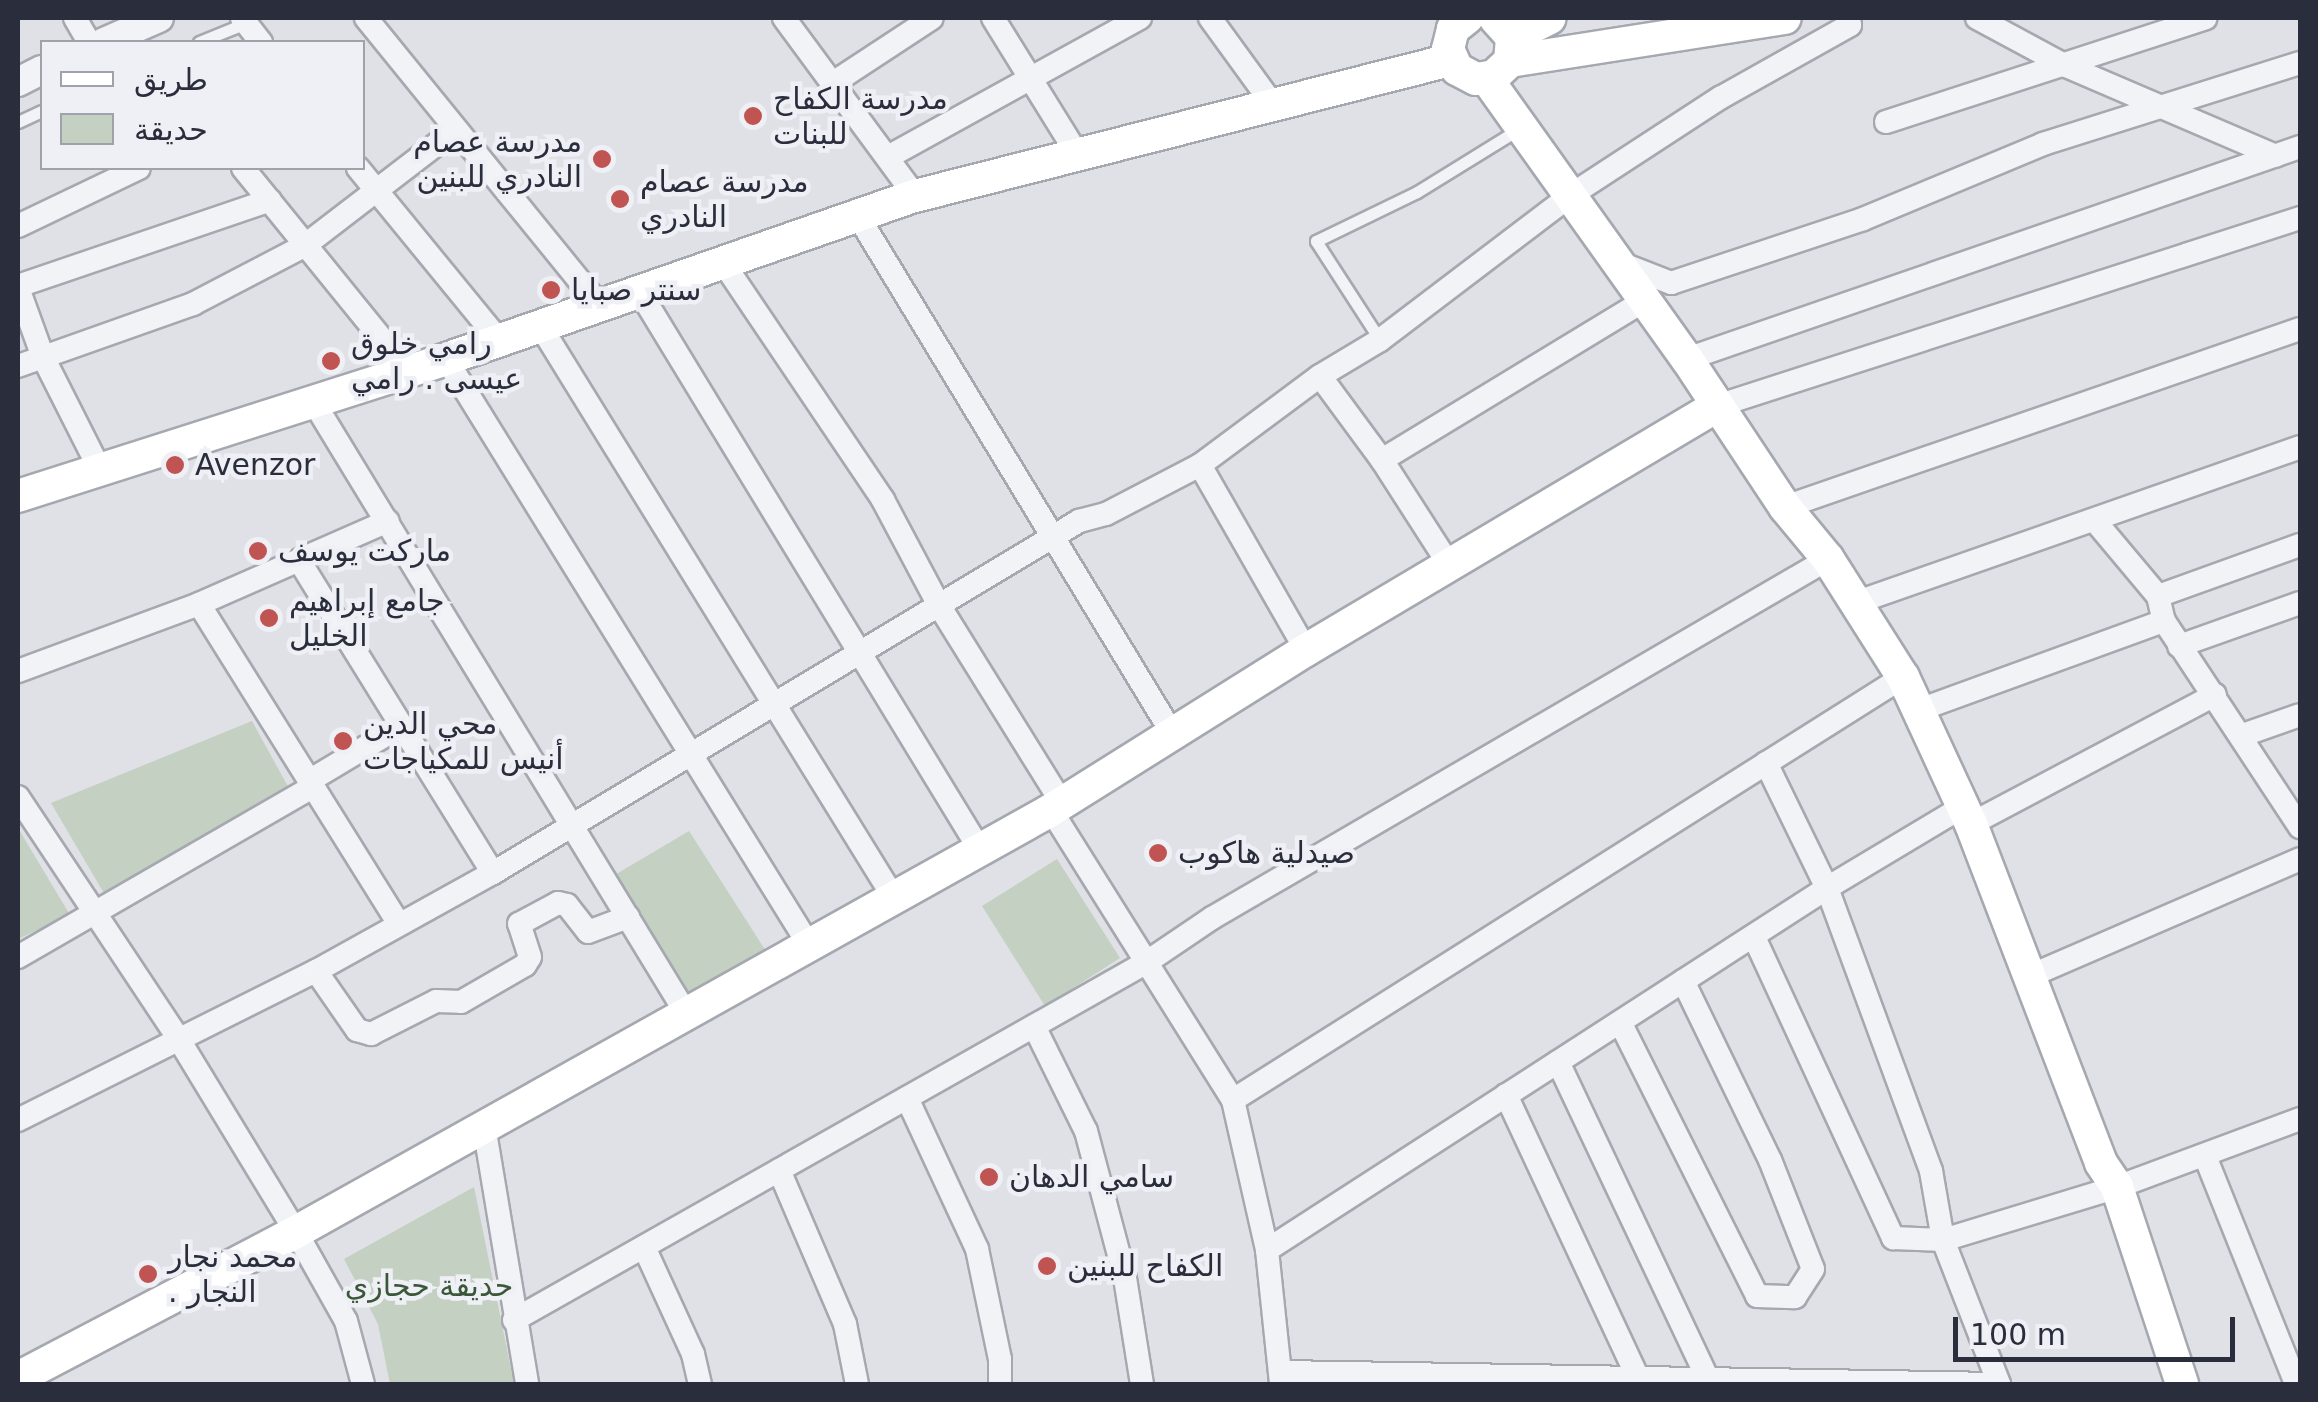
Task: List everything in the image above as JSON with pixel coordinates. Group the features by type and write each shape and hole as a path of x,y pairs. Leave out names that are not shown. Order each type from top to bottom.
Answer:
{"main road":[{"path":"18,496 641,294 722,260 914,196 1274,106 1450,34 1466,76 1501,48 1550,18"},
{"path":"1501,48 1784,18"},
{"path":"1501,48 1524,127 1785,507 1828,559 1903,677 1968,815 2101,1163 2117,1188 2182,1384"},
{"path":"34,1377 1057,807 1306,650 1717,406"}],"street":[{"path":"75,18 88,40"},
{"path":"366,18 601,307"},
{"path":"784,18 914,196"},
{"path":"833,83 932,18"},
{"path":"993,18 1078,155"},
{"path":"888,157 1034,80 1140,18"},
{"path":"1210,18 1274,106"},
{"path":"18,1120 316,971 493,873 1079,521 1106,514 1200,465 1320,376 1380,340 1572,195 1720,98 1850,25 1849,18"},
{"path":"1977,18 2066,66 2276,156"},
{"path":"1886,122 2206,18"},
{"path":"111,40 149,29"},
{"path":"1620,263 1672,283 1862,219 2042,144 2300,63"},
{"path":"18,366 194,304 304,246 455,130"},
{"path":"1686,359 2300,147"},
{"path":"18,226 135,170"},
{"path":"245,170 408,370"},
{"path":"360,170 499,340"},
{"path":"99,468 42,357 18,287 270,200"},
{"path":"858,216 1172,733"},
{"path":"1717,406 2300,218"},
{"path":"722,260 883,500 940,606 1147,962 1232,1100 1267,1250 1281,1378 1638,1376 1709,1382 1999,1384 1943,1240 1931,1172 1827,888 1766,764"},
{"path":"641,294 857,656 980,850"},
{"path":"1382,460 1643,301"},
{"path":"541,326 894,898"},
{"path":"1785,507 2300,329"},
{"path":"446,359 809,945"},
{"path":"1320,376 1382,460 1450,566"},
{"path":"313,400 686,1013"},
{"path":"1855,604 2300,447"},
{"path":"1200,465 1306,650"},
{"path":"2095,520 2158,596 2164,621 2179,646 2243,734 2300,828"},
{"path":"18,671 198,604 388,521"},
{"path":"2158,596 2300,545"},
{"path":"514,1320 1147,962 1212,918 1828,559"},
{"path":"300,562 493,873"},
{"path":"2179,646 2300,603"},
{"path":"198,604 399,924"},
{"path":"1918,710 2164,621"},
{"path":"1232,1100 1903,677"},
{"path":"1267,1250 1827,888 2215,695"},
{"path":"2243,734 2300,715"},
{"path":"18,957 402,726"},
{"path":"18,796 178,1038 296,1232 346,1322 363,1384"},
{"path":"2030,976 2300,858"},
{"path":"316,971 357,1030 371,1034 436,1001 461,1002 525,966 530,956 519,924 558,903 567,905 588,932 628,917"},
{"path":"1754,937 1886,1229 1901,1240 1943,1240 2117,1188 2300,1119"},
{"path":"1620,1022 1757,1296 1796,1296 1813,1269 1770,1160 1683,982"},
{"path":"1034,1026 1086,1132 1125,1278 1142,1384"},
{"path":"1558,1062 1709,1382"},
{"path":"1506,1095 1638,1376"},
{"path":"906,1098 978,1249 1000,1360 1000,1384"},
{"path":"484,1126 527,1384"},
{"path":"2205,1156 2296,1384"},
{"path":"779,1170 845,1324 857,1384"},
{"path":"644,1247 693,1354 700,1384"}],"lane":[{"path":"204,40 248,19"},
{"path":"1380,340 1316,240 1417,192 1524,127"}],"green space":[{"path":"252,721 291,792 105,895 51,803"},
{"path":"18,828 70,915 18,939"},
{"path":"689,831 766,951 690,995 613,876"},
{"path":"1057,859 1120,958 1045,1006 982,906"},
{"name":"حديقة حجازي","path":"474,1187 514,1384 390,1384 378,1324 344,1259"}],"place":[{"name":"مدرسة الكفاح للبنات","path":"753,116"},
{"name":"مدرسة عصام النادري للبنين","path":"602,159"},
{"name":"مدرسة عصام النادري","path":"620,199"},
{"name":"سنتر صبايا","path":"551,290"},
{"name":"رامي خلوق عيسى . رامي","path":"331,361"},
{"name":"Avenzor","path":"175,465"},
{"name":"ماركت يوسف","path":"258,551"},
{"name":"جامع إبراهيم الخليل","path":"269,618"},
{"name":"محي الدين أنيس للمكياجات","path":"343,741"},
{"name":"صيدلية هاكوب","path":"1158,853"},
{"name":"سامي الدهان","path":"989,1177"},
{"name":"الكفاح للبنين","path":"1047,1266"},
{"name":"محمد نجار . النجار","path":"148,1274"}]}
